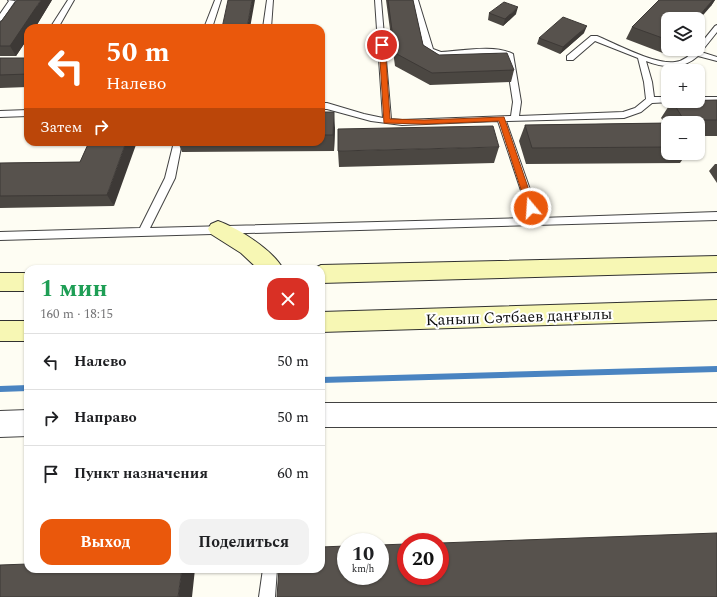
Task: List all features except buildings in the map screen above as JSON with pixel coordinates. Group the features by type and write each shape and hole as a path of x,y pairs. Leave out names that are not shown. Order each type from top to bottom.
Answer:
{"main road":[{"path":"218,229 248,247 268,265"},
{"path":"325,274 717,264"},
{"path":"0,282 24,282"},
{"name":"Қаныш Сәтбаев даңғылы","path":"325,322 717,310"},
{"path":"0,331 24,331"}],"street":[{"path":"325,415 717,415"},
{"path":"0,424 24,423"}],"lane":[{"path":"0,18 12,1 11,0"},
{"path":"56,24 71,0"},
{"path":"209,24 218,0"},
{"path":"267,24 270,0"},
{"path":"378,0 387,121"},
{"path":"415,0 426,44 430,50 440,54 496,51 503,52 510,56 517,102 515,119"},
{"path":"705,43 717,27"},
{"path":"570,58 594,38 657,64 678,65 692,56"},
{"path":"705,55 717,58"},
{"path":"641,57 648,82 650,100"},
{"path":"325,106 362,117 387,121 424,122 501,118 515,119 624,116 638,110 650,100 661,100"},
{"path":"705,100 717,100"},
{"path":"0,114 24,113"},
{"path":"501,118 536,222"},
{"path":"143,231 170,178 177,146"},
{"path":"0,236 717,216"},
{"path":"267,597 270,573"}],"waterway":[{"path":"325,380 717,369"},
{"path":"0,389 24,388"}],"route":[{"path":"382,45 387,121 424,122 501,118 531,208"}]}
